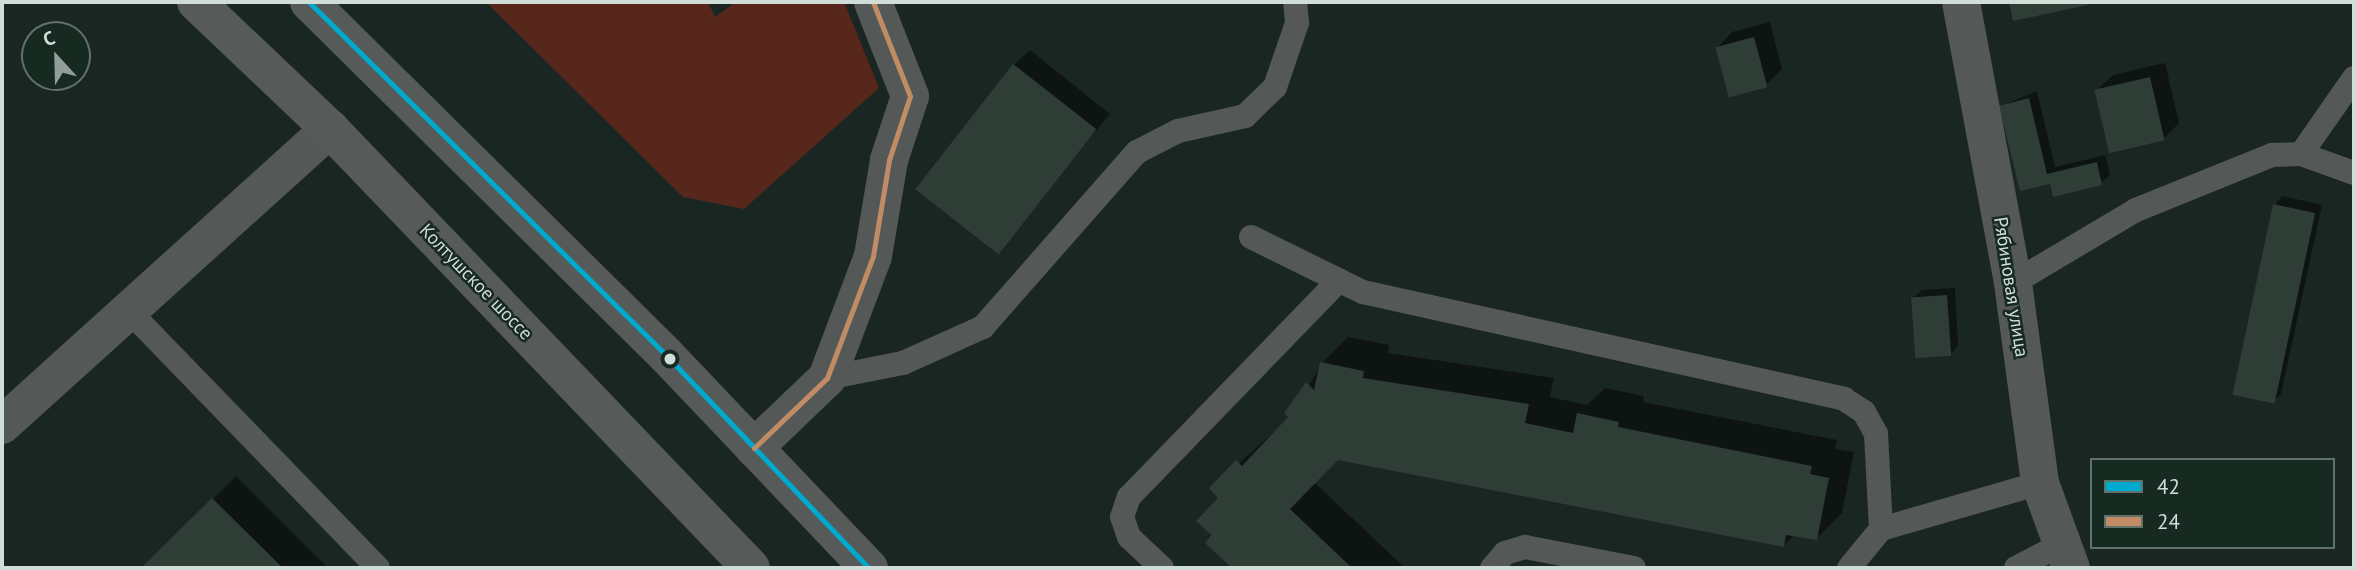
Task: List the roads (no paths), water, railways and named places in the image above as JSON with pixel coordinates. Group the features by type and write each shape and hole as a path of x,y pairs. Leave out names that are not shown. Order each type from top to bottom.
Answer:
{"main road":[{"name":"Колтушское шоссе","path":"196,2 330,129 751,568"},
{"path":"309,2 754,448 869,568"}],"street":[{"path":"754,448 827,378 873,256 889,160 910,96 873,2"},
{"name":"Рябиновая улица","path":"1961,2 2013,283 2040,483 2066,556"},
{"path":"2,425 330,129"}],"lane":[{"path":"827,378 903,363 983,327 1136,152 1178,131 1245,116 1275,87 1297,23 1295,2"},
{"path":"2301,154 2354,78"},
{"path":"2013,283 2136,211 2218,173 2272,156 2301,154 2354,173"},
{"path":"1251,237 1363,292 1844,399 1864,412 1877,434 1881,529"},
{"path":"1161,568 1129,537 1122,517 1129,498 1339,280"},
{"path":"128,310 378,568"},
{"path":"1849,568 1881,529 2040,483"},
{"path":"1492,568 1505,553 1525,547 1634,568"},
{"path":"2015,568 2066,556"}]}
